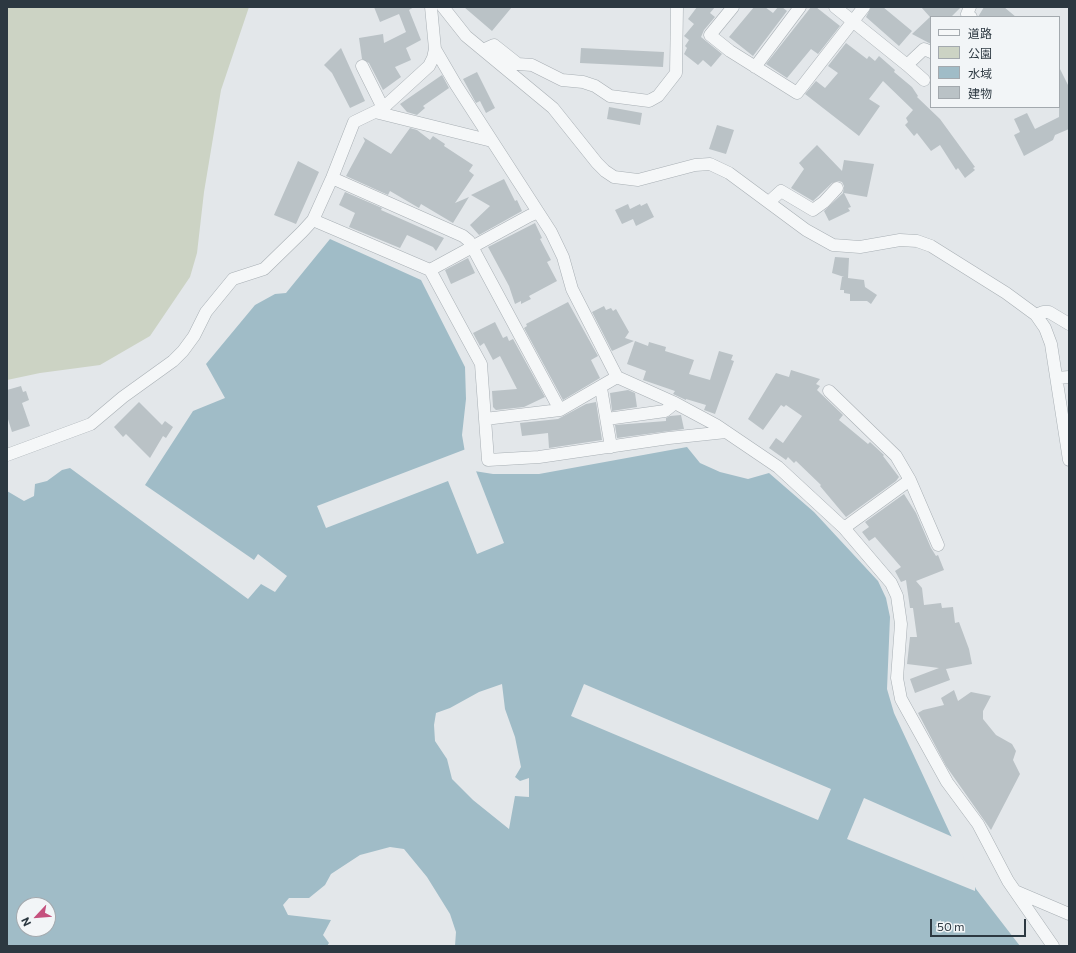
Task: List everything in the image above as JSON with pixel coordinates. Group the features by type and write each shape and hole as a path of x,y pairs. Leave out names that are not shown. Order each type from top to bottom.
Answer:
{"street":[{"path":"7,455 91,424 123,397 173,361 183,351 194,336 206,312 233,279 264,269 313,220 332,178 354,122 379,110 429,66 435,49 431,7"},
{"path":"443,7 466,36 553,108 597,163 614,177 638,180 695,165 710,164 730,173 806,230 833,244 860,247 900,240 917,241 931,246 1006,293 1036,315 1045,328 1052,344 1063,378 1069,460"},
{"path":"483,50 494,45 518,64 532,65 562,80 583,82 595,86 610,96 653,100 676,73 677,7"},
{"path":"733,7 710,35 730,51 797,93 864,7"},
{"path":"755,67 800,7"},
{"path":"835,7 908,65 924,80"},
{"path":"969,16 966,14 970,7"},
{"path":"435,49 551,232 563,258 572,289 617,377 675,404 726,432 778,467 844,528 891,583 897,596 901,624 897,678 901,699 947,782 978,824 1011,886 1053,946"},
{"path":"908,65 924,49 930,52"},
{"path":"362,66 379,110"},
{"path":"379,110 492,140"},
{"path":"332,178 463,236 473,247 560,410"},
{"path":"769,202 781,190 813,210 824,202 837,188"},
{"path":"430,270 538,212"},
{"path":"313,220 430,270 481,364 488,460 539,457 669,438 726,432"},
{"path":"1036,315 1043,312 1049,312 1069,324"},
{"path":"485,419 560,410 601,388 617,377"},
{"path":"601,388 611,447"},
{"path":"829,391 896,456 910,480 938,545"},
{"path":"607,420 665,411 675,404"},
{"path":"844,528 910,480"},
{"path":"1011,886 1069,914"}],"green space":[{"path":"7,7 249,7 221,90 204,192 197,253 190,277 150,336 100,365 40,373 7,380"}],"water":[{"path":"330,239 421,280 465,367 466,399 462,435 468,470 493,474 539,474 687,447 700,463 720,472 748,479 769,473 814,512 878,581 886,598 890,617 887,689 894,713 976,889 1020,946 455,946 456,932 450,914 427,877 404,849 390,847 360,855 331,874 325,885 309,898 289,898 283,905 288,915 331,920 323,935 329,943 327,946 7,946 7,491 24,501 34,496 35,484 47,481 62,470 70,468 248,599 261,584 275,592 287,576 258,554 254,560 145,485 193,411 225,398 206,364 255,305 275,294 286,293","holes":["502,684 505,709 515,737 521,767 515,777 520,781 529,778 529,797 515,796 509,829 473,800 452,779 447,759 435,741 434,725 436,713 450,708 479,692"]}],"pier":[{"path":"466,449 470,469 478,470 476,471 504,543 477,554 448,481 326,528 317,506"},
{"path":"584,684 831,789 818,820 571,716"},
{"path":"864,798 955,838 975,884 975,891 847,839"}],"building":[{"path":"374,7 414,7 409,10 421,40 406,48 411,60 395,67 401,77 383,90 369,63 362,59 359,38 383,34 384,43 406,32 399,14 380,22"},
{"path":"464,7 512,7 492,31"},
{"path":"697,7 715,7 710,13 715,17 704,30 701,37 722,54 711,67 703,60 698,65 684,54 687,48 685,46 689,40 684,36 694,24 688,19"},
{"path":"754,7 765,7 773,13 778,7 782,7 787,11 753,56 729,37"},
{"path":"811,7 816,7 840,26 818,54 811,49 787,78 766,64"},
{"path":"871,7 883,7 912,31 899,46 866,17"},
{"path":"921,7 961,7 952,16 930,17"},
{"path":"984,7 1004,7 1015,16 979,16"},
{"path":"930,17 930,43 912,34"},
{"path":"846,43 867,59 869,56 875,61 879,56 895,70 894,72 912,87 918,96 917,97 940,119 975,167 973,168 975,170 965,178 958,168 956,170 940,145 931,151 917,133 914,136 905,125 908,122 906,118 913,110 883,81 869,99 880,106 859,136 805,94 816,81 825,88 838,73 828,66"},
{"path":"341,48 365,101 350,108 332,73 324,65"},
{"path":"581,48 664,52 663,67 580,63"},
{"path":"1060,69 1069,87 1069,129 1055,135 1053,140 1024,156 1014,135 1020,132 1014,119 1027,113 1035,129 1059,117"},
{"path":"477,72 495,108 486,113 480,101 476,103 463,79"},
{"path":"442,75 449,88 423,106 425,108 417,115 407,112 400,104"},
{"path":"609,107 642,113 640,125 607,119"},
{"path":"717,125 734,130 726,154 709,149"},
{"path":"410,128 417,130 430,140 433,136 445,144 444,146 473,165 469,171 474,175 455,203 469,197 453,223 421,204 419,208 390,191 388,195 346,176 365,141 363,137 391,154"},
{"path":"817,145 842,171 844,160 874,164 867,197 844,193 851,207 848,208 850,211 829,221 824,211 843,193 844,186 842,182 838,181 832,183 813,201 791,188 804,169 799,163"},
{"path":"298,161 319,172 296,224 274,215"},
{"path":"504,179 522,211 479,235 470,225 490,206 471,195"},
{"path":"345,192 444,238 436,251 433,247 407,235 400,248 349,227 355,213 339,205"},
{"path":"647,203 654,217 636,226 633,219 622,224 615,210 628,204 630,209 640,204 641,206"},
{"path":"535,223 542,238 540,239 551,260 547,262 557,281 529,296 531,299 521,304 521,301 515,304 509,286 488,247"},
{"path":"835,257 849,258 848,278 864,280 865,287 877,295 871,304 867,301 850,301 850,294 844,293 844,290 840,290 842,277 844,277 832,273"},
{"path":"468,258 475,273 451,284 445,270"},
{"path":"568,302 598,356 591,360 600,378 563,400 524,328 527,326 526,324"},
{"path":"604,306 606,310 611,308 613,311 616,309 629,332 625,338 634,341 612,351 592,312"},
{"path":"495,322 503,338 507,336 509,341 513,339 545,397 524,407 496,410 493,407 492,391 517,389 500,356 493,360 484,343 480,346 473,333"},
{"path":"635,341 648,346 649,342 666,347 665,351 694,360 689,374 710,380 719,351 733,355 731,360 734,361 715,414 704,410 706,405 686,400 673,394 675,391 643,380 646,371 627,364"},
{"path":"791,370 820,379 816,384 820,386 817,390 843,415 839,420 868,444 870,442 884,455 883,456 899,477 896,481 846,517 820,486 821,485 796,461 794,463 788,457 786,460 769,448 776,438 783,443 802,416 786,405 784,407 781,405 763,430 748,419 776,373 789,377"},
{"path":"21,386 23,392 26,391 29,400 22,403 30,426 12,432 7,416 7,390"},
{"path":"628,390 635,393 637,407 612,411 610,393"},
{"path":"139,402 162,425 165,421 173,427 166,438 163,436 150,458 126,434 123,437 114,427"},
{"path":"596,402 602,440 549,448 548,433 522,436 520,423 558,419 586,404"},
{"path":"681,415 684,429 617,438 615,425 666,421 666,418 670,416"},
{"path":"904,494 916,513 931,548 936,556 938,555 944,570 916,581 922,588 924,605 941,603 942,608 953,607 955,623 959,622 969,649 972,664 946,669 950,680 915,693 910,679 939,668 907,664 910,637 917,637 913,608 910,608 906,580 901,582 895,571 901,567 875,537 869,541 862,532 869,527 865,522"},
{"path":"954,690 958,701 971,692 991,696 983,711 983,719 996,735 1012,744 1016,751 1013,760 1020,774 991,830 946,766 918,713 923,710 944,705 941,698"}]}
